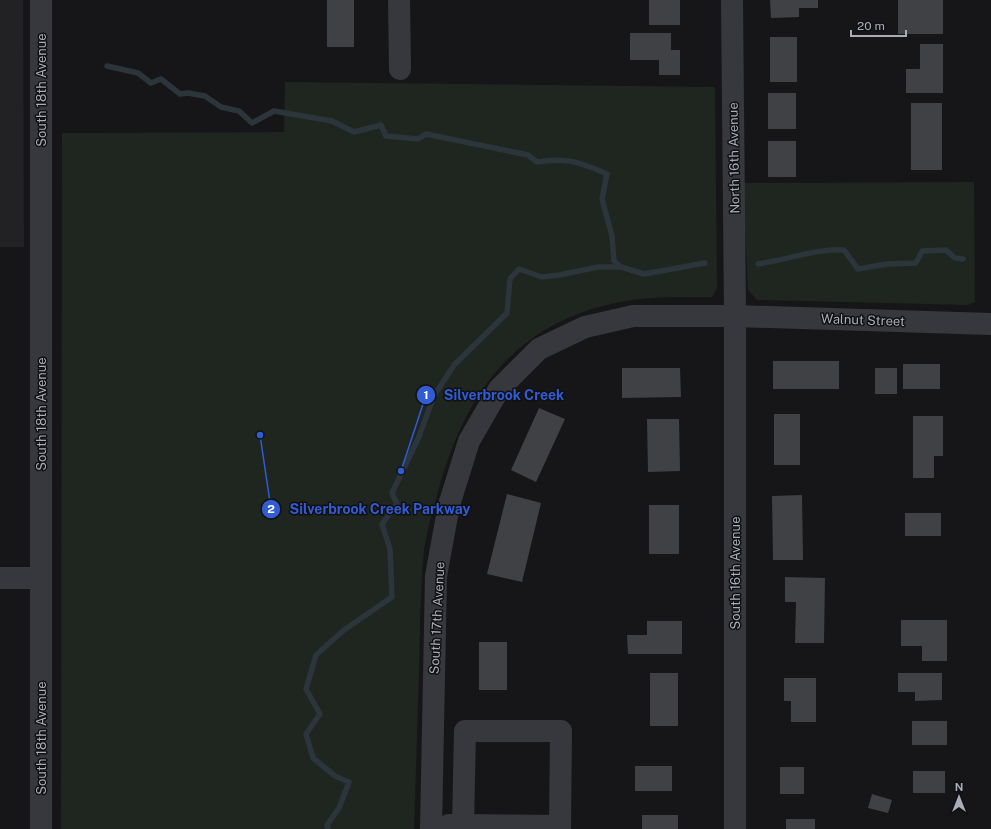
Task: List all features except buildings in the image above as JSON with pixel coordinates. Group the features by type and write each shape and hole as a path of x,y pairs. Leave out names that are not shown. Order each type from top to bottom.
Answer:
{"street":[{"name":"South 18th Avenue","path":"41,0 41,829"},
{"path":"399,0 400,69"},
{"name":"North 16th Avenue","path":"732,0 735,316"},
{"name":"South 17th Avenue","path":"431,827 436,576 450,505 469,441 499,388 539,349 585,327 633,316 735,316"},
{"name":"Walnut Street","path":"735,316 991,324"},
{"name":"South 16th Avenue","path":"735,316 735,829"},
{"path":"0,578 41,578"},
{"path":"431,827 462,826 560,828 561,731 465,731 462,826"},
{"path":"432,752 464,753"}],"shaded area":[{"path":"0,0 23,0 24,247 0,247"},
{"path":"285,82 715,87 717,288 712,297 637,299 592,309 561,321 534,337 511,356 492,377 475,401 461,428 449,457 439,488 424,550 421,597 414,829 61,829 62,133 284,132"},
{"path":"974,182 975,302 968,305 757,300 748,290 743,183"}],"waterway":[{"path":"107,66 138,73 151,83 161,79 180,94 188,93 205,96 221,107 239,111 252,123 274,111 332,121 354,132 381,125 386,136 418,139 426,134 528,155 537,162 565,160 589,166 607,174 602,199 612,236 614,261 621,267"},
{"path":"758,264 813,252 834,250 844,250 858,269 887,264 916,263 922,251 946,250 955,258 963,259"},
{"path":"328,829 327,825 339,808 349,782 335,776 313,758 306,734 320,714 306,689 316,655 344,630 392,597 390,549 382,524 397,504 392,493 418,439 434,396 454,365 507,313 510,279 519,269 542,277 598,267 621,267 644,274 705,263"}],"place":[{"name":"Silverbrook Creek Parkway","path":"260,435"},
{"name":"Silverbrook Creek","path":"401,471"}]}
